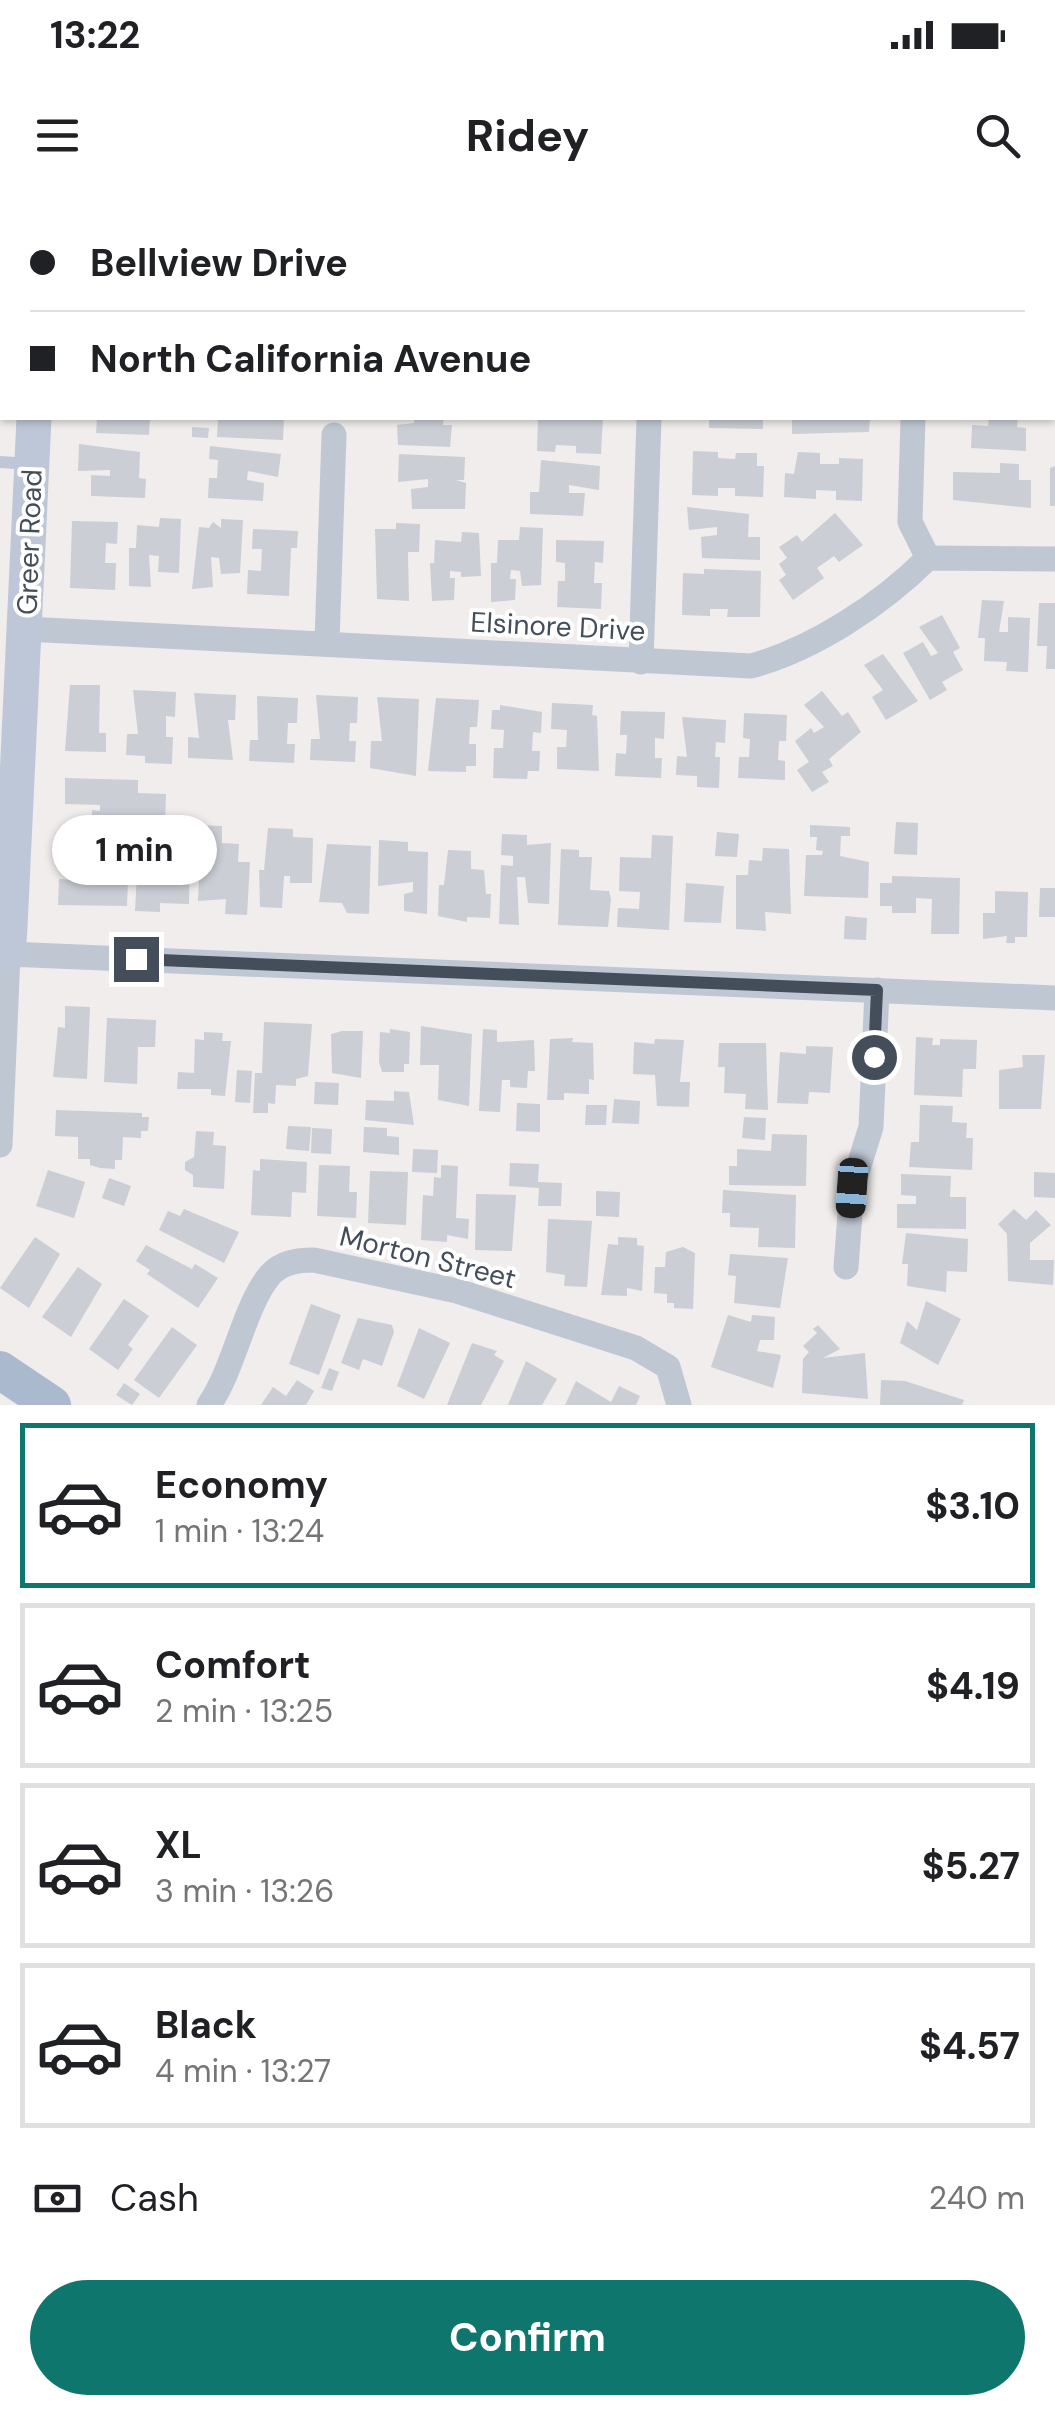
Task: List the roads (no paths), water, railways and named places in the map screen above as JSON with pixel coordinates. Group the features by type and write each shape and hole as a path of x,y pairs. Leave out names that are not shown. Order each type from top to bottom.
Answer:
{"main road":[{"path":"0,1370 52,1405"}],"street":[{"name":"Greer Road","path":"0,1145 4,954 26,628 16,463 33,420"},
{"path":"641,662 650,420"},
{"path":"913,420 910,522 928,558 1055,559"},
{"path":"327,642 334,435"},
{"name":"Elsinore Drive","path":"26,628 751,666 775,660 857,612 909,577 928,558"},
{"path":"4,954 1055,998"},
{"path":"846,1267 852,1188 871,1127 877,990"},
{"name":"Morton Street","path":"209,1405 232,1367 268,1277 294,1260 314,1260 457,1291 636,1348 668,1367 680,1405"}]}
